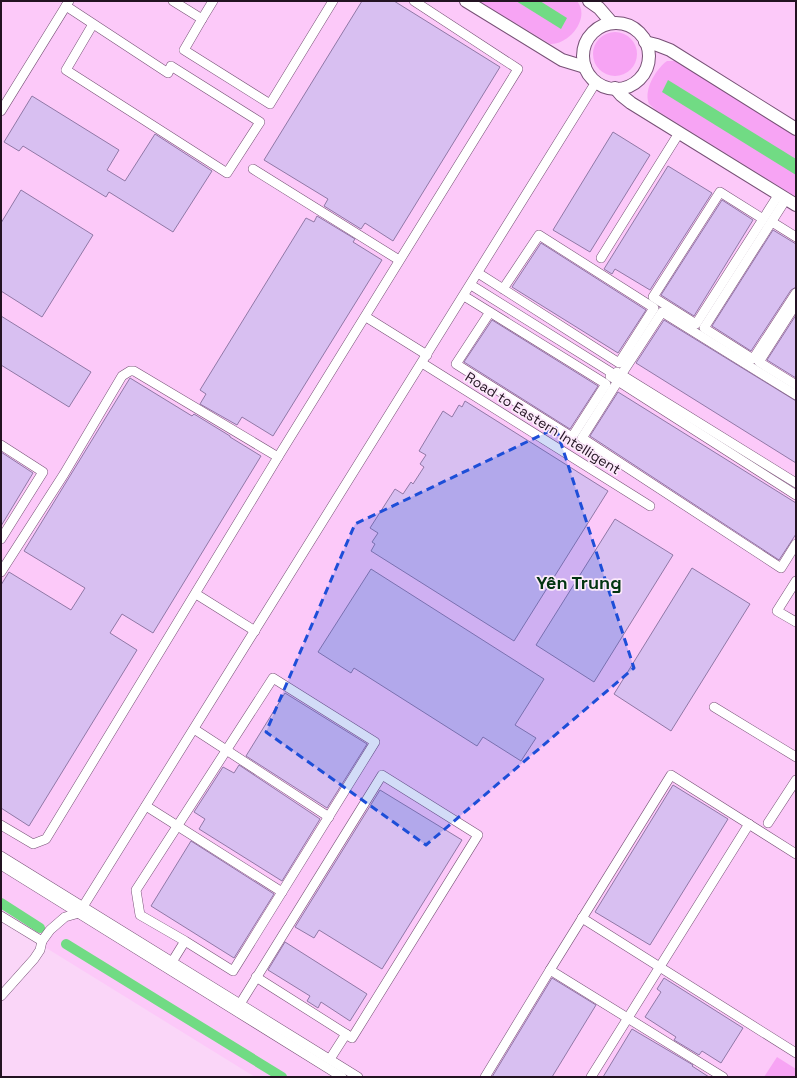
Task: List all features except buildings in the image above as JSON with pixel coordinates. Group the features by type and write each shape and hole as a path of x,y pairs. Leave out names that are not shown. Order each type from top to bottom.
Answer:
{"main road":[{"path":"466,1 562,60 585,67"},
{"path":"589,1 599,8 612,23"},
{"path":"612,23 623,24 632,28 640,34 647,48 648,59 643,74 631,84 622,88 607,87 596,82 591,78 583,61 584,51 589,38 599,28 612,23"},
{"path":"645,42 670,50 796,129"},
{"path":"616,88 626,100 787,200"}],"street":[{"path":"173,1 202,19"},
{"path":"213,1 184,50 270,104 333,1"},
{"path":"1,825 33,844 46,839 196,594 278,456 366,317 399,260 518,69 414,1"},
{"path":"1,111 67,4 93,24 168,73 171,66 260,122 227,173 66,70 93,24"},
{"path":"1,996 34,959 40,950 42,941 50,930 65,917 81,910 596,82"},
{"path":"601,258 679,133"},
{"path":"253,169 399,260"},
{"path":"787,200 767,220 696,324 653,297 720,192 767,220 796,238"},
{"path":"767,220 704,328 753,359 796,293"},
{"path":"478,273 503,289 619,363 654,308 539,235 503,289"},
{"path":"471,285 617,376 796,483"},
{"path":"464,296 490,312 606,384 572,437 456,364 490,312"},
{"path":"796,304 759,362 796,385"},
{"path":"796,395 662,312 617,376 582,438 781,568 796,544"},
{"path":"366,317 427,355"},
{"name":"Road to Eastern Intelligent","path":"422,363 650,506"},
{"path":"1,572 64,474 122,376 130,371 134,371 278,456"},
{"path":"617,376 796,495"},
{"path":"1,445 43,472 1,539"},
{"path":"796,581 777,611 796,622"},
{"path":"196,594 255,631"},
{"path":"272,678 375,742 329,817 233,972 185,941 140,915 136,890 272,678"},
{"path":"714,707 796,757"},
{"path":"194,729 329,817"},
{"path":"240,1004 256,977 382,775 478,835 352,1038 256,977"},
{"path":"485,1077 671,775 796,854"},
{"path":"768,822 796,780"},
{"path":"146,806 282,892"},
{"path":"591,1077 749,824"},
{"path":"1,856 81,910 342,1077"},
{"path":"1,865 172,962 358,1077"},
{"path":"1,916 42,941"},
{"path":"582,918 796,1053"},
{"path":"172,962 185,941"},
{"path":"550,970 723,1077"},
{"path":"330,1059 346,1034"}],"highlighted area":[{"path":"556,428 634,668 426,845 266,732 355,524"}],"shaded area":[{"path":"1,1 796,1 796,1077 255,1077 1,920"},
{"path":"479,1 577,1 581,8 580,22 571,35 557,43 550,44"},
{"path":"516,1 540,1 567,18 561,29"},
{"path":"611,32 619,32 631,38 637,50 637,58 631,70 619,76 611,76 599,70 593,58 593,50 599,38"},
{"path":"667,61 676,61 796,136 796,197 656,110 649,104 649,86 655,74"},
{"path":"668,80 796,159 796,175 662,92"},
{"path":"777,1057 796,1069 796,1077 764,1077"}],"waterway":[{"path":"1,903 40,928"},
{"path":"66,944 282,1077"}],"district":[{"name":"Yên Trung","path":"579,582"}]}
